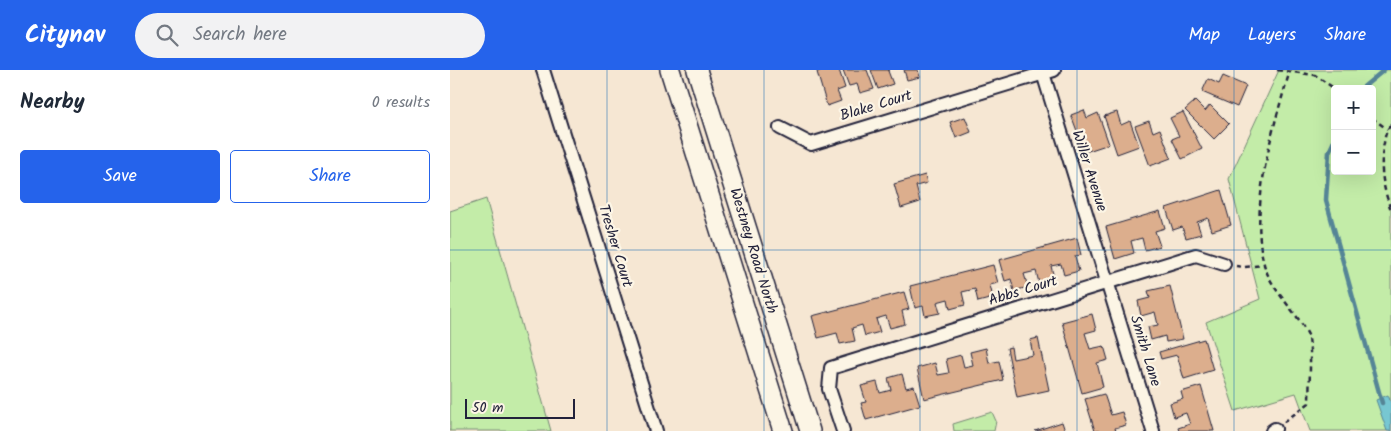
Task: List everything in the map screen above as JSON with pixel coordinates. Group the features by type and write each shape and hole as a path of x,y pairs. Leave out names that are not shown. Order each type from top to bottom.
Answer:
{"main road":[{"name":"Westney Road North","path":"670,70 783,431"},
{"name":"Westney Road North","path":"697,70 810,431"}],"street":[{"name":"Tresher Court","path":"542,70 656,431"},
{"name":"Blake Court","path":"780,128 810,144 1042,72 1054,70"},
{"name":"Willer Avenue","path":"1042,72 1106,282"},
{"name":"Abbs Court","path":"843,431 829,389 831,368 1196,255 1224,264"},
{"name":"Smith Lane","path":"1106,282 1153,431"}],"path":[{"path":"1277,70 1315,75 1331,86"},
{"path":"1274,430 1309,403 1309,336 1280,295 1264,265 1258,221 1270,136 1290,71"},
{"path":"1376,121 1387,129"},
{"path":"1391,125 1387,129 1380,160 1382,185 1391,210"},
{"path":"1224,264 1244,268 1264,265"}],"green space":[{"path":"1279,70 1391,70 1391,431 1310,431 1296,393 1235,411 1206,322 1260,299 1229,179"},
{"path":"486,199 551,431 450,431 450,211"},
{"path":"992,412 996,421 994,431 954,431 953,424"}],"water":[{"path":"1388,395 1391,403 1391,431 1387,431 1376,400"}],"building":[{"path":"822,70 839,70 845,88 837,91 841,101 827,106 817,72"},
{"path":"843,70 867,70 874,89 860,93 857,84 849,86"},
{"path":"871,70 890,70 888,71 893,84 878,89"},
{"path":"904,70 918,70 920,77 907,80"},
{"path":"1223,76 1246,86 1237,107 1202,92 1208,79 1219,84"},
{"path":"1195,101 1205,111 1210,105 1229,124 1214,139 1185,110"},
{"path":"1084,110 1087,118 1098,113 1109,144 1085,152 1071,115"},
{"path":"1117,112 1121,125 1130,121 1139,146 1117,154 1104,116"},
{"path":"1183,112 1202,149 1182,159 1172,139 1179,136 1170,118"},
{"path":"965,117 971,132 956,138 950,122"},
{"path":"1149,121 1153,132 1160,129 1171,158 1150,166 1135,126"},
{"path":"925,175 927,183 916,186 920,202 901,208 894,184"},
{"path":"1221,190 1231,225 1212,231 1208,218 1197,222 1201,234 1186,238 1182,227 1173,230 1166,208"},
{"path":"1160,211 1165,228 1155,231 1160,246 1145,250 1142,238 1131,241 1134,253 1115,259 1106,227"},
{"path":"1077,238 1081,255 1075,256 1079,271 1064,275 1061,264 1051,266 1054,278 1039,283 1036,271 1024,274 1028,287 1014,291 1011,279 1005,281 999,260"},
{"path":"993,265 998,283 990,285 993,298 978,302 975,289 962,292 965,305 950,309 948,299 937,302 940,313 925,316 923,306 915,308 910,286"},
{"path":"1170,286 1183,339 1166,342 1165,336 1151,340 1148,327 1158,325 1155,312 1141,316 1138,301 1150,298 1148,291"},
{"path":"904,292 909,309 902,311 905,324 890,328 886,316 876,319 880,332 865,336 862,325 852,328 855,341 840,344 837,333 818,338 812,316"},
{"path":"1092,314 1096,330 1085,333 1090,349 1104,346 1108,360 1097,363 1103,387 1082,393 1062,322"},
{"path":"1038,338 1049,390 1017,397 1007,348 1011,347 1013,359 1033,355 1030,340"},
{"path":"1204,339 1213,370 1184,379 1177,355 1161,359 1159,352"},
{"path":"986,348 989,363 999,361 1003,380 924,399 917,368 935,363 938,375 949,373 946,359 961,355 964,367 973,365 970,352"},
{"path":"902,374 906,388 914,386 920,405 866,420 861,403 866,402 861,386 877,382 880,393 891,390 888,378"},
{"path":"1201,386 1214,431 1179,431 1178,428 1190,424 1186,413 1174,417 1170,403 1183,399 1181,392"},
{"path":"1104,394 1111,415 1122,412 1126,425 1115,428 1116,431 1095,431 1085,399"},
{"path":"1062,422 1065,431 1035,431"}],"waterway":[{"path":"1366,85 1384,70"},
{"path":"1331,148 1329,152 1326,200 1382,403"}]}
